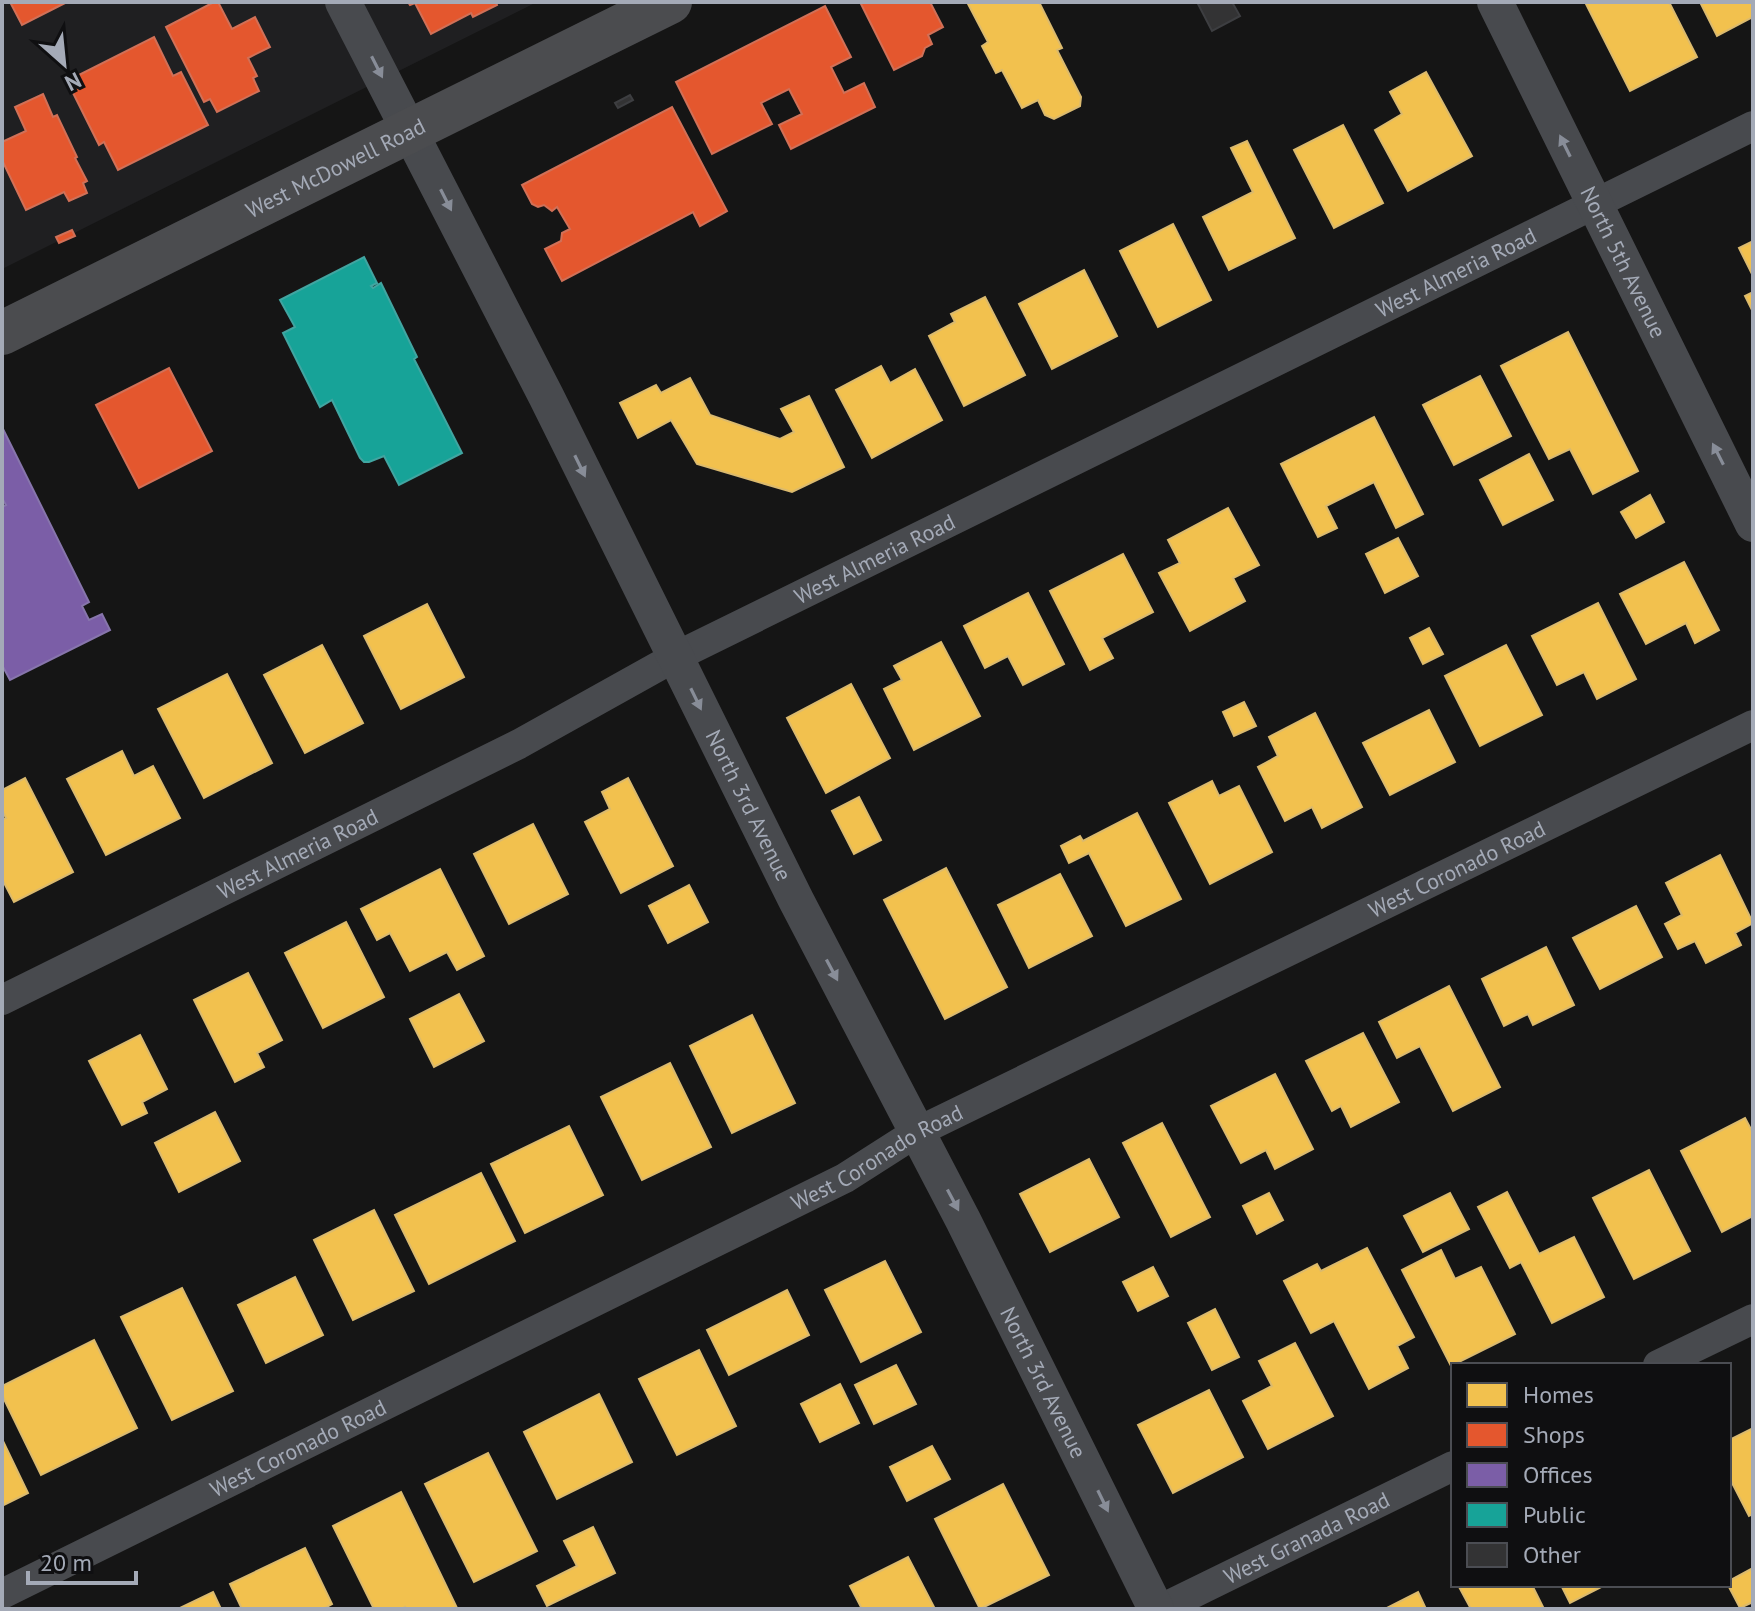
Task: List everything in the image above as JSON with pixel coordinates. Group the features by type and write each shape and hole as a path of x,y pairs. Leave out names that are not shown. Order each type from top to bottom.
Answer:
{"main road":[{"name":"West McDowell Road","path":"2,333 670,2"}],"street":[{"name":"North 3rd Avenue","path":"343,2 546,396 803,914 1031,1354 1158,1609"},
{"name":"North 5th Avenue","path":"1495,2 1753,524"},
{"name":"West Almeria Road","path":"2,1000 519,744 675,657 1753,126"},
{"name":"West Coronado Road","path":"2,1594 845,1178 917,1132 1753,725"},
{"path":"1662,1363 1753,1319"},
{"name":"West Granada Road","path":"1158,1609 1451,1467"}],"shaded area":[{"path":"2,2 537,2 2,269"}],"building: Homes":[{"path":"967,2 1039,2 1062,48 1057,50 1081,97 1080,106 1054,119 1045,115 1038,100 1022,108 1002,70 996,73 982,46 988,42"},
{"path":"1585,2 1669,2 1697,57 1630,91"},
{"path":"1700,2 1753,2 1753,17 1717,36"},
{"path":"1426,72 1472,156 1408,191 1375,130 1402,114 1390,92"},
{"path":"1343,125 1383,203 1334,228 1294,150"},
{"path":"1247,141 1295,238 1229,270 1203,217 1253,192 1231,148"},
{"path":"1173,224 1211,300 1158,327 1120,251"},
{"path":"1753,241 1753,276 1739,248"},
{"path":"1084,270 1117,336 1052,369 1019,304"},
{"path":"1753,292 1753,312 1745,296"},
{"path":"985,297 1025,375 964,406 929,336 955,322 951,314"},
{"path":"1568,332 1638,471 1593,494 1570,449 1549,459 1501,366"},
{"path":"881,366 890,383 915,369 942,420 872,458 836,390"},
{"path":"1480,376 1511,436 1454,465 1423,405"},
{"path":"690,378 710,415 780,439 794,432 781,409 809,396 844,467 792,492 697,464 671,420 638,438 620,403 656,385 661,393"},
{"path":"1374,417 1423,514 1396,528 1374,482 1326,506 1337,528 1318,537 1281,464"},
{"path":"1529,454 1553,500 1503,525 1480,480"},
{"path":"1650,495 1664,522 1636,538 1621,512"},
{"path":"1228,508 1259,565 1233,578 1245,601 1190,631 1159,573 1180,563 1168,540"},
{"path":"1398,538 1418,576 1385,593 1366,554"},
{"path":"1123,554 1153,612 1102,638 1113,658 1090,670 1050,591"},
{"path":"1684,562 1719,630 1695,643 1686,623 1646,644 1620,594"},
{"path":"1028,593 1064,664 1023,685 1008,656 985,668 964,626"},
{"path":"1598,603 1636,679 1597,699 1584,672 1557,685 1532,636"},
{"path":"427,604 464,677 401,709 364,636"},
{"path":"1429,628 1443,654 1423,664 1410,638"},
{"path":"941,642 980,716 914,750 884,689 902,680 894,666"},
{"path":"322,645 363,723 305,753 264,675"},
{"path":"1506,645 1542,715 1480,746 1445,676"},
{"path":"227,674 272,763 204,798 158,709"},
{"path":"851,684 890,758 826,793 787,718"},
{"path":"1244,702 1256,726 1234,736 1223,712"},
{"path":"1429,710 1455,762 1390,795 1363,743"},
{"path":"1315,713 1362,807 1322,828 1312,807 1285,821 1258,767 1278,756 1269,737"},
{"path":"122,751 134,776 153,766 180,818 106,855 67,779"},
{"path":"25,778 73,872 14,902 2,879 2,820 6,818 2,810 2,790"},
{"path":"628,778 673,866 621,893 585,822 610,809 602,792"},
{"path":"1212,781 1219,796 1239,786 1272,852 1210,884 1169,803"},
{"path":"859,797 881,840 854,854 832,811"},
{"path":"1137,813 1181,899 1126,926 1089,853 1069,863 1061,846 1080,836 1083,841"},
{"path":"533,824 568,894 509,924 474,854"},
{"path":"1720,855 1753,923 1735,933 1741,945 1706,963 1695,941 1678,949 1665,924 1682,915 1666,883"},
{"path":"946,868 1007,987 945,1019 884,900"},
{"path":"440,869 484,956 457,970 447,952 410,971 390,933 377,940 361,909"},
{"path":"1060,874 1092,936 1029,968 998,905"},
{"path":"689,885 708,922 668,943 649,906"},
{"path":"1636,906 1662,957 1600,989 1573,938"},
{"path":"346,922 384,997 323,1028 285,953"},
{"path":"1546,947 1574,1005 1533,1025 1528,1014 1504,1026 1482,979"},
{"path":"248,973 282,1040 257,1053 264,1067 235,1082 194,1000"},
{"path":"1449,986 1500,1087 1453,1111 1420,1046 1397,1058 1379,1022"},
{"path":"459,994 484,1041 434,1067 410,1019"},
{"path":"752,1015 795,1103 732,1133 690,1046"},
{"path":"1363,1033 1399,1102 1351,1127 1341,1106 1332,1111 1306,1061"},
{"path":"140,1035 167,1089 142,1102 147,1113 122,1125 89,1061"},
{"path":"670,1063 711,1147 642,1180 601,1097"},
{"path":"1275,1074 1313,1149 1275,1169 1266,1150 1241,1163 1211,1106"},
{"path":"215,1112 240,1161 179,1192 155,1143"},
{"path":"1745,1118 1753,1133 1753,1216 1722,1232 1681,1151"},
{"path":"1162,1123 1210,1217 1171,1237 1123,1143"},
{"path":"569,1126 603,1195 525,1233 491,1164"},
{"path":"1089,1159 1119,1217 1050,1252 1020,1194"},
{"path":"1649,1170 1690,1251 1634,1279 1593,1198"},
{"path":"481,1173 515,1241 429,1284 395,1215"},
{"path":"1507,1192 1539,1254 1574,1237 1604,1297 1552,1323 1521,1262 1510,1268 1478,1207"},
{"path":"1269,1193 1283,1220 1257,1234 1243,1206"},
{"path":"1450,1193 1469,1229 1423,1252 1404,1216"},
{"path":"374,1210 414,1291 353,1320 314,1240"},
{"path":"1367,1248 1414,1337 1397,1346 1408,1368 1369,1389 1334,1321 1311,1333 1284,1281 1317,1264 1321,1271"},
{"path":"1441,1250 1455,1279 1481,1267 1515,1334 1457,1363 1451,1363 1451,1366 1402,1270"},
{"path":"885,1261 921,1332 861,1362 825,1290"},
{"path":"1153,1267 1168,1296 1138,1311 1123,1282"},
{"path":"295,1277 323,1335 266,1363 238,1305"},
{"path":"182,1288 233,1391 172,1420 121,1317"},
{"path":"787,1290 809,1335 729,1375 707,1330"},
{"path":"1215,1309 1239,1357 1212,1370 1188,1323"},
{"path":"94,1340 137,1428 41,1475 2,1395 2,1386"},
{"path":"1295,1343 1333,1416 1268,1449 1243,1401 1272,1386 1259,1361"},
{"path":"699,1350 736,1426 677,1455 639,1379"},
{"path":"896,1365 916,1404 874,1424 855,1385"},
{"path":"840,1384 859,1423 820,1442 801,1404"},
{"path":"1209,1390 1243,1457 1173,1493 1138,1425"},
{"path":"599,1394 632,1462 557,1499 524,1432"},
{"path":"1753,1428 1753,1514 1749,1516 1731,1481 1731,1439"},
{"path":"2,1439 28,1493 2,1506"},
{"path":"932,1446 950,1479 907,1501 890,1467"},
{"path":"488,1453 537,1551 474,1582 425,1484"},
{"path":"1003,1484 1049,1575 980,1609 935,1519"},
{"path":"401,1492 455,1609 374,1609 333,1526"},
{"path":"593,1527 615,1573 547,1606 537,1586 577,1566 564,1541"},
{"path":"305,1548 332,1604 323,1609 242,1609 230,1584"},
{"path":"908,1557 935,1609 862,1609 850,1586"},
{"path":"1753,1568 1753,1602 1740,1608 1729,1587 1731,1580"},
{"path":"1459,1587 1533,1587 1544,1609 1471,1609"},
{"path":"1562,1587 1601,1587 1570,1603"},
{"path":"213,1592 221,1609 178,1609"},
{"path":"1418,1592 1426,1609 1385,1609"}],"building: Shops":[{"path":"10,2 67,2 22,25"},
{"path":"218,2 232,29 255,17 270,47 248,58 257,76 253,78 259,91 217,112 210,99 204,102 166,27"},
{"path":"408,2 496,2 497,5 473,17 471,13 431,34 415,3 410,5"},
{"path":"860,2 930,2 943,27 928,35 932,44 925,48 922,56 894,70"},
{"path":"825,6 851,57 831,67 844,93 864,83 875,107 791,149 779,125 802,114 789,89 761,103 772,124 712,154 676,82"},
{"path":"154,37 173,76 181,72 208,125 118,170 104,142 99,145 67,81"},
{"path":"43,94 77,157 87,181 83,183 87,193 69,201 64,192 26,210 2,160 2,142 26,131 15,107"},
{"path":"672,107 727,211 700,226 693,212 562,281 545,249 561,241 562,233 570,229 557,207 552,211 544,205 538,207 532,204 522,185"},
{"path":"72,230 75,236 59,243 56,237"},
{"path":"169,368 212,451 139,488 96,405"}],"building: Offices":[{"path":"2,427 89,602 82,606 89,620 102,614 110,630 10,680 2,665 2,507 6,505 2,498"}],"building: Public":[{"path":"364,257 377,283 371,286 373,288 381,283 417,357 414,359 462,453 399,485 384,456 369,462 360,458 332,400 320,407 283,333 295,327 280,300"}],"building: Other":[{"path":"1197,2 1232,2 1240,16 1212,31"},
{"path":"630,95 633,100 618,108 615,103"}]}
